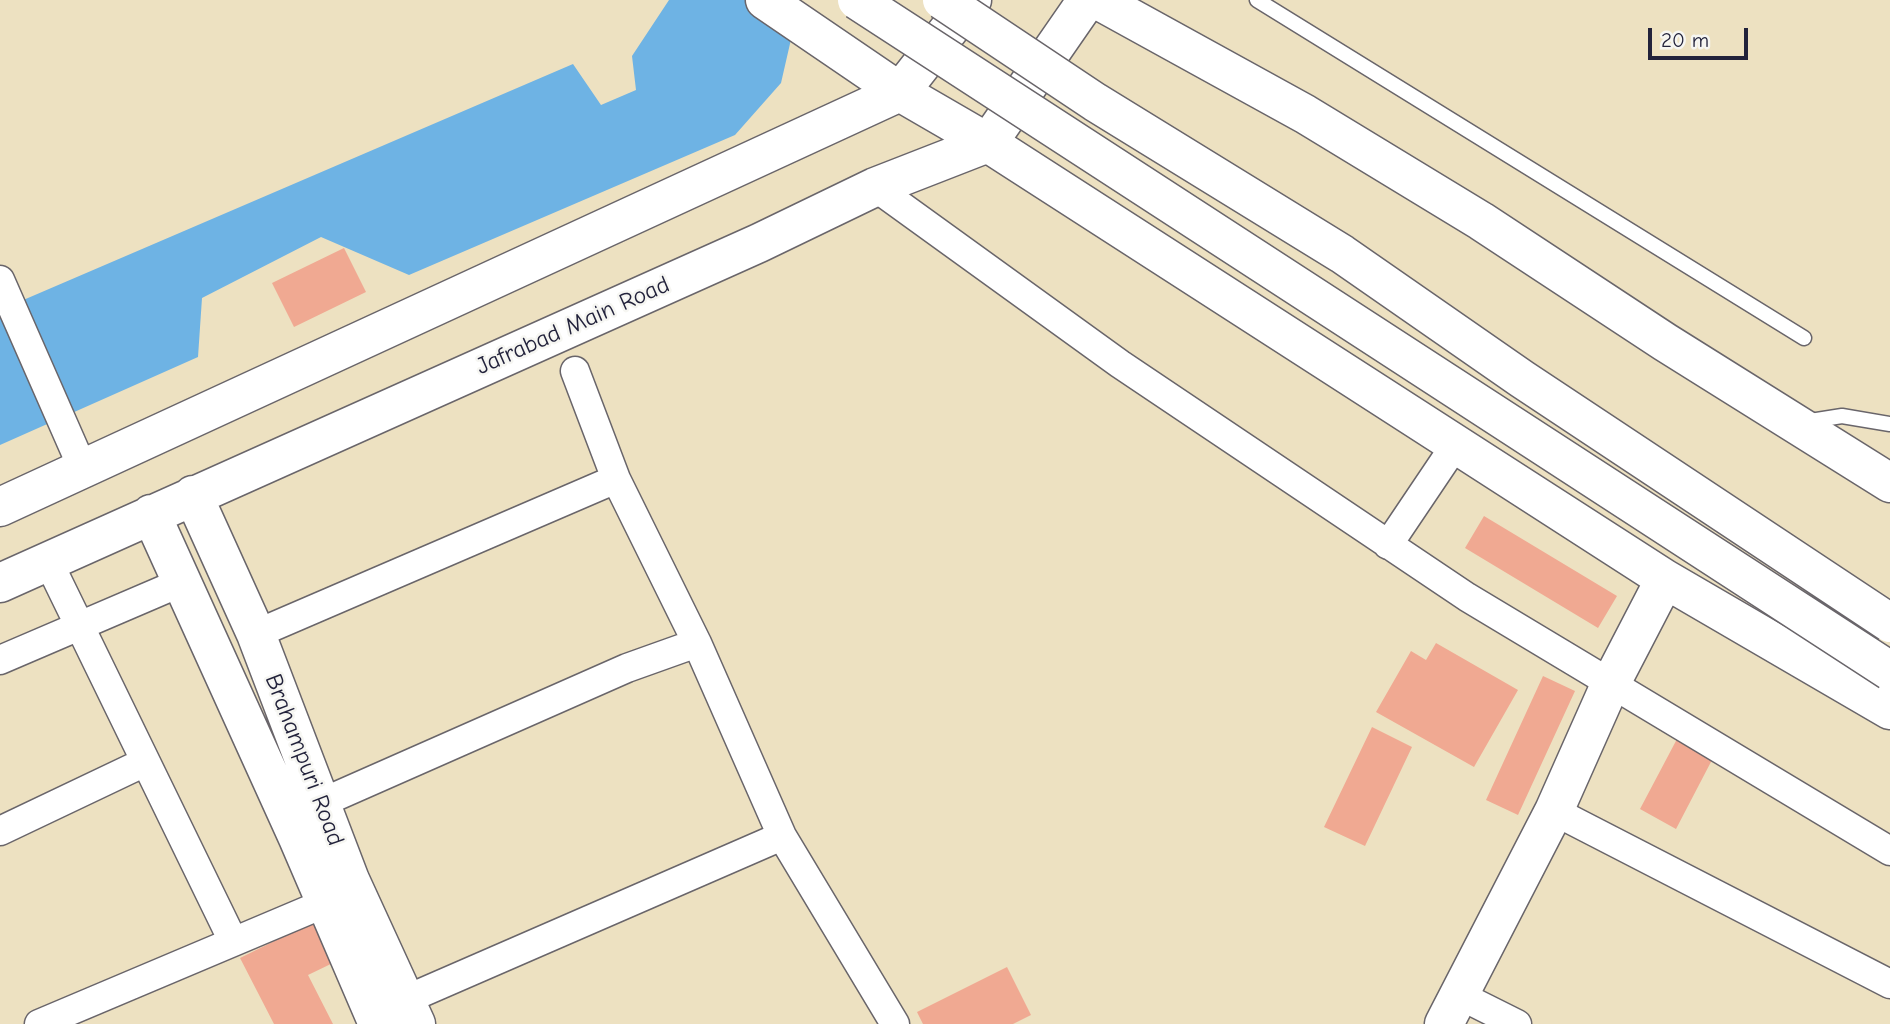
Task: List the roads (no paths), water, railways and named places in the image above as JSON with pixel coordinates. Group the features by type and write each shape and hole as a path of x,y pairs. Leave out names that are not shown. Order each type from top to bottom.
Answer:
{"main road":[{"path":"765,0 900,92 988,143 1665,579 1890,710"},
{"path":"857,0 1890,671"},
{"path":"942,0 1095,103 1342,254 1522,379 1890,623"},
{"path":"0,507 900,92 972,0"},
{"path":"988,143 1087,0"},
{"path":"1098,0 1305,114 1470,214 1890,483"},
{"name":"Jafrabad Main Road","path":"0,583 746,248 875,187 988,143"},
{"name":"Brahampuri Road","path":"193,495 256,634 321,803 340,897"},
{"name":"Brahampuri Road","path":"151,514 182,582 400,1016"},
{"path":"1452,1010 1554,811 1610,685 1665,579"}],"street":[{"path":"875,187 1120,364 1388,545 1610,685 1890,851"},
{"path":"3,284 83,469"},
{"path":"575,371 616,480 697,643 782,835 888,1022"},
{"path":"1388,545 1457,444"},
{"path":"256,634 616,480"},
{"path":"48,561 233,942"},
{"path":"0,660 182,582"},
{"path":"321,803 627,668 697,643"},
{"path":"0,831 145,762"},
{"path":"1554,811 1890,984"},
{"path":"400,1016 782,835"},
{"path":"39,1024 340,897"},
{"path":"1452,1010 1517,1024"}],"lane":[{"path":"1257,0 1804,338"},
{"path":"1793,423 1842,416 1890,424"}],"water":[{"path":"669,0 800,0 781,83 735,135 409,275 321,237 202,298 198,357 0,445 0,310 573,64 601,105 636,90 632,56"}]}
